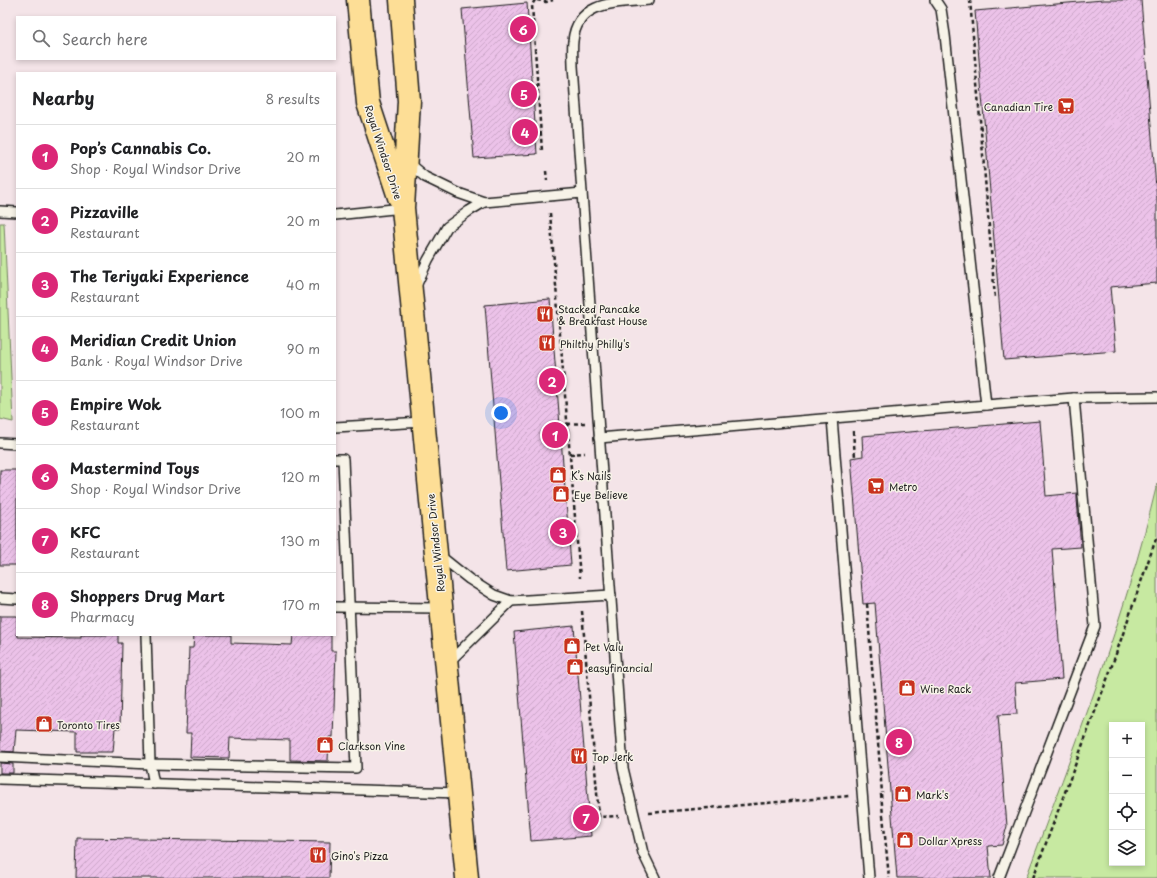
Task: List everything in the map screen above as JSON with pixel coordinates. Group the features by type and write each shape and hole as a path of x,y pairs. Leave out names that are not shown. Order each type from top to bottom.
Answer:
{"main road":[{"name":"Royal Windsor Drive","path":"358,0 368,103 402,208"},
{"name":"Royal Windsor Drive","path":"401,0 409,100 402,208 467,878"}],"lane":[{"path":"649,0 606,4 591,10 578,23 573,41 573,66 623,768 643,852 655,878"},
{"path":"935,0 941,9 945,35 986,405"},
{"path":"406,160 425,177 458,193 484,202 582,193"},
{"path":"411,296 428,260 447,227 484,202"},
{"path":"336,215 402,208"},
{"path":"0,210 16,212"},
{"path":"599,438 1074,398 1157,397"},
{"path":"999,878 1095,626 1074,398"},
{"path":"832,418 869,878"},
{"path":"336,427 423,422"},
{"path":"0,443 16,444"},
{"path":"0,757 150,764 356,768 343,459 336,459"},
{"path":"436,553 469,579 494,595 511,601 610,595"},
{"path":"0,598 16,599"},
{"path":"446,664 511,601"},
{"path":"336,607 441,608"},
{"path":"146,636 150,764 154,784"},
{"path":"0,779 459,793"}],"path":[{"path":"542,151 532,5 536,0 546,2 552,0"},
{"path":"970,0 995,298"},
{"path":"546,171 548,181"},
{"path":"550,213 580,578"},
{"path":"567,424 588,423"},
{"path":"849,430 852,430 855,457"},
{"path":"570,454 590,452"},
{"path":"1032,878 1109,674 1157,536"},
{"path":"867,604 888,878"},
{"path":"582,607 599,817 619,816"},
{"path":"877,794 882,794"},
{"path":"647,813 850,796"}],"green space":[{"path":"0,223 4,223 13,422 0,419"},
{"path":"1157,484 1157,878 1026,878 1098,683 1130,584"}],"building":[{"name":"Canadian Tire","path":"1103,0 1141,0 1157,200 1157,283 1110,287 1116,351 1004,360 975,11"},
{"path":"527,3 537,154 474,158 462,9"},
{"path":"550,299 571,565 506,571 485,305"},
{"path":"1040,421 1046,496 1077,493 1081,547 1052,549 1062,679 1015,683 1017,714 998,715 1007,826 1002,845 988,846 991,878 897,878 875,603 863,604 851,458 863,456 862,436"},
{"path":"0,470 16,470 16,565 0,565"},
{"path":"0,616 16,616 16,636 18,637 81,638 81,636 118,636 118,643 122,643 120,728 115,728 113,752 77,752 77,732 16,730 14,752 0,751"},
{"path":"574,626 591,836 531,841 514,632"},
{"path":"194,636 231,636 231,643 292,645 293,636 331,636 331,651 336,651 333,737 329,737 328,761 290,760 290,740 230,738 229,758 190,757 191,733 186,733 189,648 193,648"},
{"path":"0,763 13,764 13,773 0,773"},
{"path":"77,838 330,842 329,878 76,878"}],"place":[{"name":"Mastermind Toys","path":"523,29"},
{"name":"Empire Wok","path":"524,94"},
{"name":"Canadian Tire","path":"1066,106"},
{"name":"Meridian Credit Union","path":"525,132"},
{"name":"Stacked Pancake & Breakfast House","path":"545,314"},
{"name":"Philthy Philly's","path":"547,343"},
{"name":"Pizzaville","path":"552,381"},
{"name":"Pop’s Cannabis Co.","path":"555,435"},
{"name":"K’s Nails","path":"558,475"},
{"name":"Metro","path":"876,486"},
{"name":"Eye Believe","path":"561,494"},
{"name":"The Teriyaki Experience","path":"563,532"},
{"name":"Pet Valu","path":"572,646"},
{"name":"easyfinancial","path":"575,667"},
{"name":"Wine Rack","path":"907,688"},
{"name":"Toronto Tires","path":"44,724"},
{"name":"Shoppers Drug Mart","path":"899,742"},
{"name":"Clarkson Vine","path":"325,745"},
{"name":"Top Jerk","path":"579,756"},
{"name":"Mark's","path":"903,794"},
{"name":"KFC","path":"586,818"},
{"name":"Dollar Xpress","path":"905,840"},
{"name":"Gino's Pizza","path":"318,855"}]}
